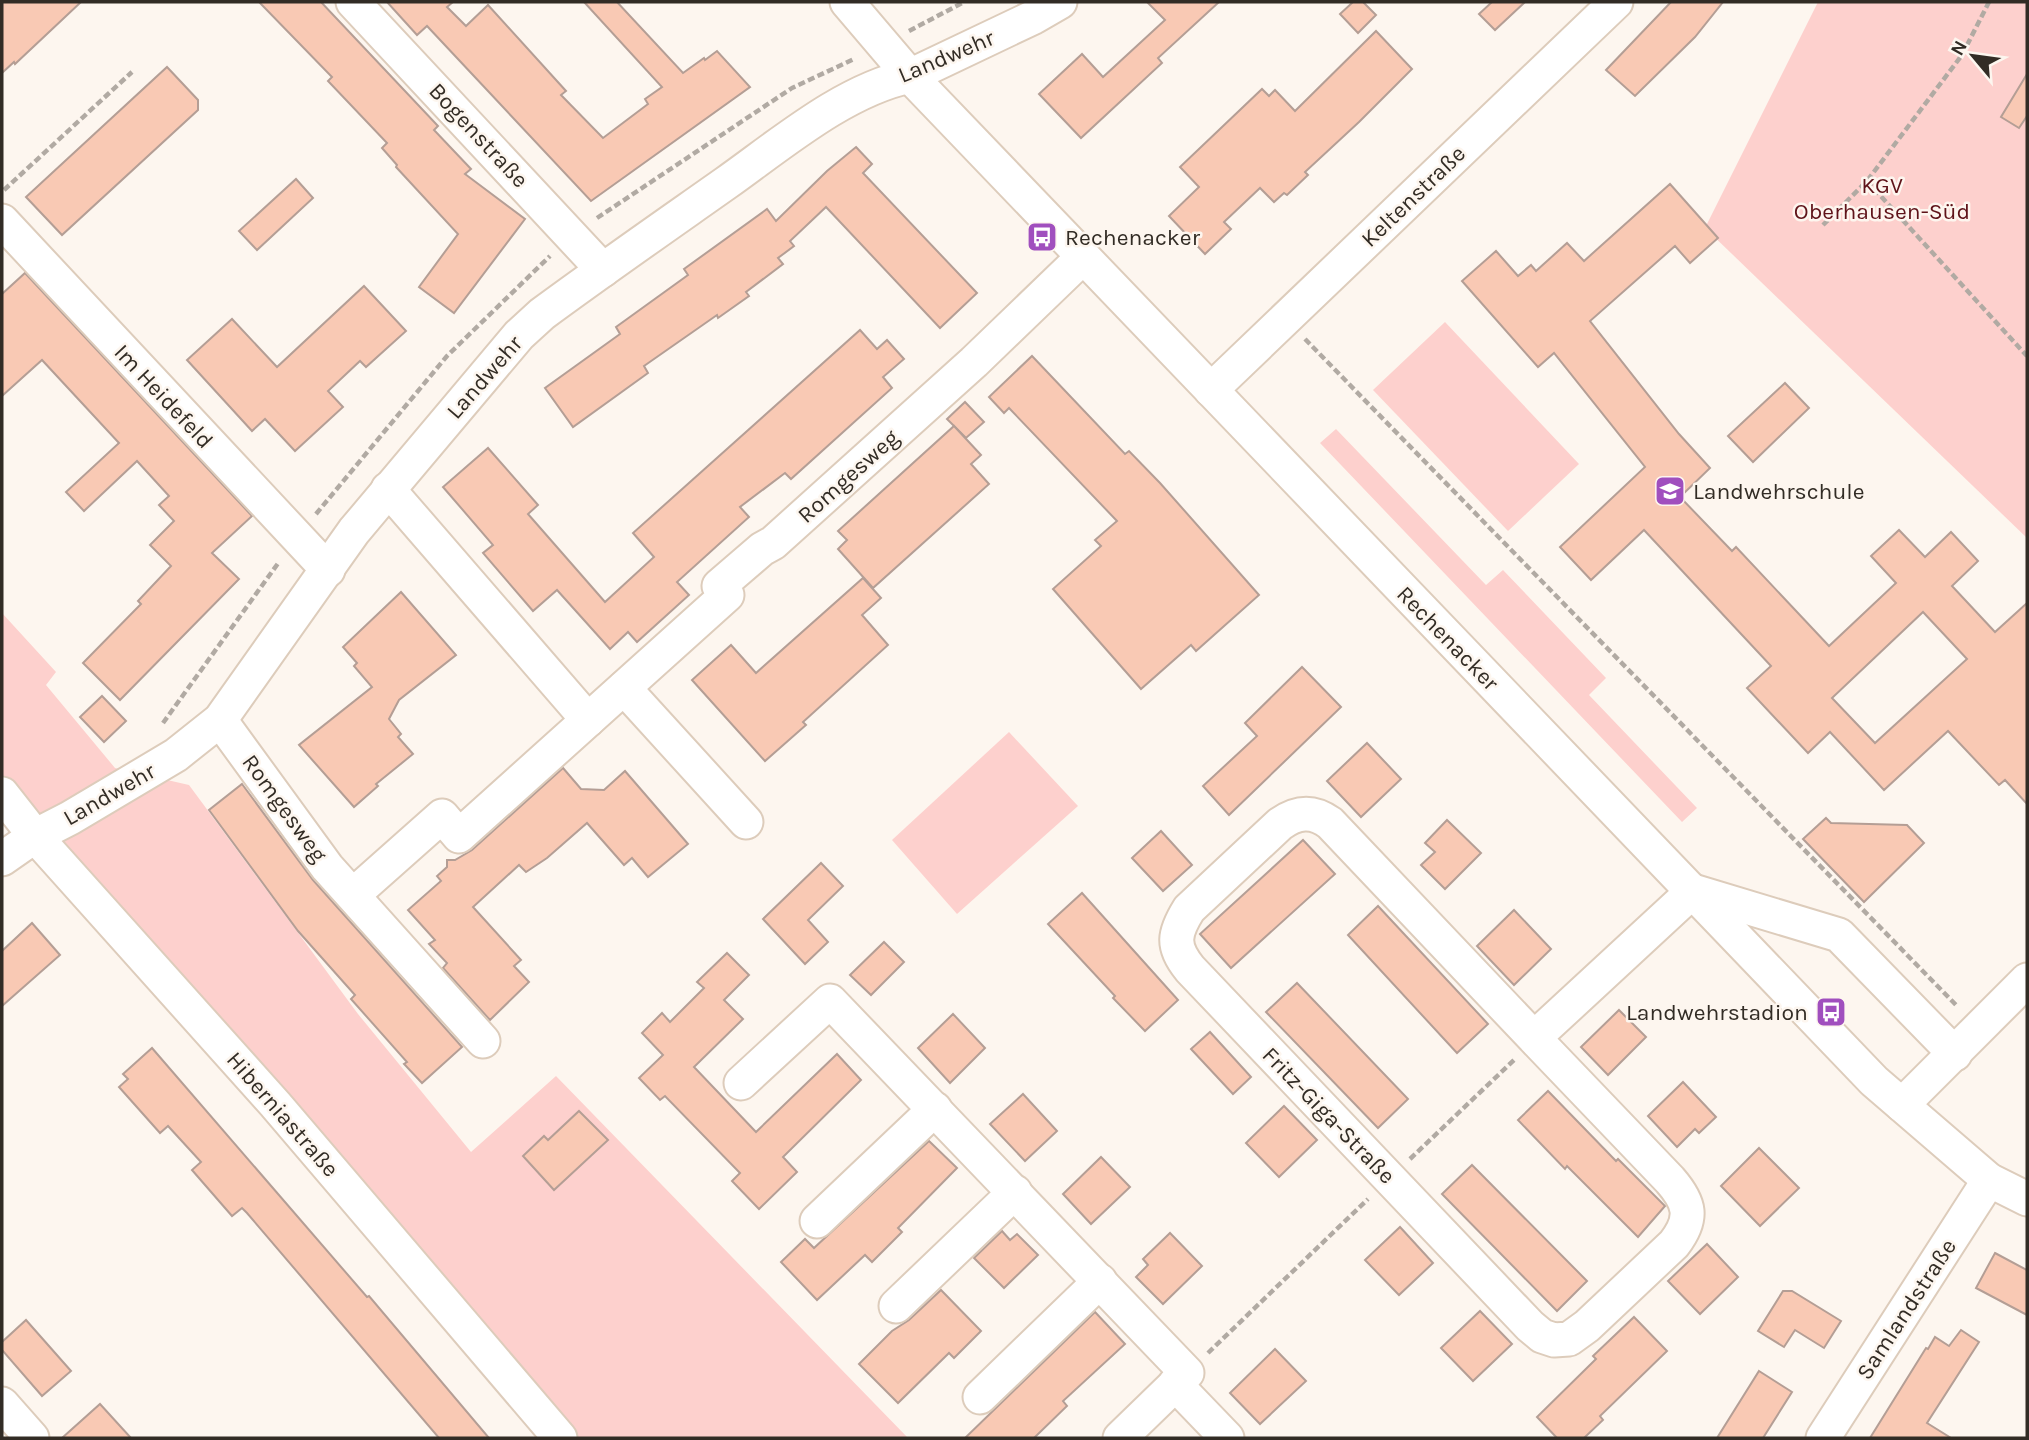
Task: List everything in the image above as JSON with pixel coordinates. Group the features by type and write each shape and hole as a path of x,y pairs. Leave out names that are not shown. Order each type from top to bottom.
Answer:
{"street":[{"name":"Bogenstraße","path":"353,2 603,270"},
{"name":"Rechenacker","path":"847,2 910,76 1842,1048 1902,1105 1989,1180 2027,1199"},
{"name":"Landwehr","path":"2,859 35,835 70,818 176,755 220,720 354,531 519,335 542,314 804,127 873,87 910,76 1060,2"},
{"name":"Keltenstraße","path":"1210,390 1616,2"},
{"name":"Im Heidefeld","path":"2,221 328,570"},
{"name":"Romgesweg","path":"353,895 442,816 459,836 727,595 719,586 762,549 773,543 974,362 1083,257"},
{"path":"388,489 587,720"},
{"path":"624,688 747,822"},
{"name":"Romgesweg","path":"220,720 327,867 483,1041"},
{"name":"Hiberniastraße","path":"2,794 35,835 275,1104 560,1438"},
{"name":"Fritz-Giga-Straße","path":"1301,813 1315,815 1330,823 1534,1038 1683,1195 1687,1221 1674,1244 1587,1326 1569,1339 1555,1340 1542,1336 1530,1326 1390,1179 1180,956 1176,940 1179,925 1189,909 1280,824 1301,813"},
{"path":"1534,1038 1693,891 1839,935 1955,1054"},
{"path":"1902,1105 2027,981"},
{"path":"741,1083 831,1001 1100,1281 1227,1438"},
{"path":"817,1221 935,1109"},
{"name":"Samlandstraße","path":"1823,1438 1989,1180"},
{"path":"896,1306 1015,1192"},
{"path":"980,1396 1100,1281"},
{"path":"1120,1438 1181,1378"},
{"path":"2,1404 32,1438"}],"path":[{"path":"1823,225 1867,181 1962,55 1989,2"},
{"path":"2,191 132,72"},
{"path":"1867,181 2027,356"},
{"path":"1285,319 1979,1030"},
{"path":"2022,350 2027,344"},
{"path":"1181,1378 1527,1048 1534,1038"}],"green space":[{"name":"KGV Oberhausen-Süd","path":"1818,2 2027,2 2027,538 1705,228"},
{"path":"1445,322 1579,464 1508,531 1373,390"},
{"path":"1336,429 1486,585 1503,570 1606,678 1589,695 1697,808 1682,822 1320,443"},
{"path":"2,613 56,672 46,685 115,768 189,785 358,1014 471,1152 556,1076 908,1438 565,1438 2,794"},
{"path":"1009,732 1078,806 957,914 892,840"}],"building":[{"path":"2,2 81,2 2,73"},
{"path":"259,2 321,2 438,126 434,130 471,169 465,174 525,219 454,313 419,287 458,234 396,167 382,148 387,143 328,81 332,77"},
{"path":"387,2 453,2 447,7 466,26 488,5 566,91 561,95 603,138 648,104 645,99 662,87 584,2 617,2 683,73 717,51 750,87 591,201 427,26 417,35"},
{"path":"1147,2 1219,2 1158,58 1162,63 1081,138 1039,94 1082,54 1103,77 1165,20"},
{"path":"1353,2 1363,2 1376,15 1358,33 1340,14"},
{"path":"1492,2 1525,2 1495,30 1479,14"},
{"path":"1671,2 1723,2 1695,37 1635,96 1606,70"},
{"path":"1376,31 1412,69 1305,172 1308,175 1287,195 1284,193 1274,202 1260,188 1224,222 1231,229 1205,254 1169,216 1199,187 1180,167 1262,89 1269,96 1275,90 1295,111"},
{"path":"167,67 198,100 198,110 62,235 26,197"},
{"path":"2027,74 2027,116 2019,128 2001,117"},
{"path":"856,147 872,164 863,173 977,293 940,328 826,207 790,241 794,246 778,258 783,264 746,292 749,296 644,366 648,373 573,427 545,388 620,334 616,327 688,275 684,269 767,209 776,221"},
{"path":"296,179 313,198 257,250 239,231"},
{"path":"1670,184 1718,238 1690,263 1675,246 1590,321 1679,434 1710,468 1680,497 1732,551 1736,547 1829,646 1896,583 1871,556 1899,530 1925,557 1951,532 1978,561 1952,586 1995,632 2027,603 2027,804 2005,780 1999,785 1948,731 1884,790 1830,732 1808,753 1747,688 1771,666 1644,530 1591,580 1560,547 1645,467 1554,353 1538,367 1462,281 1496,251 1518,276 1531,265 1536,271 1567,243 1584,261","holes":["1923,612 1967,659 1875,743 1832,698"]},
{"path":"25,273 252,516 212,553 239,579 120,700 83,663 141,604 138,601 171,566 150,545 174,521 159,505 169,496 137,461 84,511 66,492 119,443 42,360 2,396 2,294"},
{"path":"364,286 406,331 366,367 360,361 328,391 343,407 295,451 265,419 252,431 187,360 232,319 277,367"},
{"path":"860,330 877,349 887,340 904,359 883,377 892,388 791,479 785,473 740,507 749,517 677,582 689,595 637,642 628,632 610,649 557,590 533,611 483,553 493,545 443,487 488,448 538,505 528,514 605,602 654,557 633,533"},
{"path":"1032,356 1125,454 1129,451 1160,483 1259,595 1196,651 1191,645 1141,689 1053,589 1101,546 1095,540 1117,521 1009,408 1004,413 989,397"},
{"path":"1785,383 1809,408 1753,462 1728,436"},
{"path":"965,402 984,422 966,438 947,419"},
{"path":"954,426 981,455 971,464 989,484 873,588 838,549 847,540 838,531"},
{"path":"863,578 881,598 862,615 888,645 803,722 806,725 765,761 692,680 731,645 756,673"},
{"path":"401,592 456,655 399,700 389,719 401,734 398,737 413,754 376,784 378,786 354,807 299,745 372,687 354,666 357,663 343,647"},
{"path":"1302,667 1341,707 1229,815 1203,786 1257,736 1245,723"},
{"path":"102,696 126,721 104,742 80,717"},
{"path":"1367,743 1401,779 1361,817 1327,781"},
{"path":"563,768 581,789 604,790 625,771 688,844 648,877 632,858 624,865 587,823 547,858 526,872 519,865 473,907 521,960 514,966 529,982 490,1020 443,968 447,963 429,944 435,940 408,910 441,881 437,876 447,867 447,860 455,860 472,850"},
{"path":"242,784 313,880 462,1047 422,1083 404,1064 407,1062 351,999 355,995 298,931 209,810"},
{"path":"1826,818 1831,823 1907,825 1924,843 1864,902 1803,839"},
{"path":"1447,820 1481,853 1445,889 1421,865 1435,852 1425,843"},
{"path":"1161,831 1192,865 1163,891 1132,858"},
{"path":"1303,840 1335,874 1231,968 1200,934"},
{"path":"821,863 843,886 808,920 828,942 805,964 763,919"},
{"path":"1082,893 1178,1000 1145,1031 1048,924"},
{"path":"1378,906 1488,1024 1457,1053 1348,935"},
{"path":"1514,910 1551,949 1514,985 1477,946"},
{"path":"32,923 60,955 2,1006 2,951"},
{"path":"884,942 904,962 871,995 850,975"},
{"path":"727,953 749,975 724,1000 743,1019 694,1067 756,1132 837,1054 861,1080 783,1157 797,1172 759,1209 732,1181 740,1173 665,1096 660,1100 639,1078 663,1055 642,1033 662,1013 670,1022 704,988 697,982"},
{"path":"1297,983 1408,1099 1378,1128 1266,1012"},
{"path":"1619,1010 1646,1037 1608,1075 1581,1047"},
{"path":"953,1014 985,1048 950,1083 918,1048"},
{"path":"1210,1032 1251,1077 1233,1094 1191,1049"},
{"path":"152,1048 489,1438 439,1438 247,1213 242,1208 232,1216 192,1170 201,1162 168,1126 160,1133 119,1087 128,1079 123,1074"},
{"path":"1683,1082 1716,1117 1699,1133 1695,1129 1677,1147 1648,1116"},
{"path":"1548,1091 1616,1161 1618,1159 1665,1206 1638,1237 1567,1166 1565,1169 1518,1120"},
{"path":"1023,1094 1057,1131 1025,1161 990,1124"},
{"path":"1284,1106 1317,1140 1279,1177 1246,1143"},
{"path":"579,1111 608,1140 554,1190 523,1156 544,1136 548,1140"},
{"path":"929,1141 957,1168 898,1228 902,1232 872,1262 865,1255 817,1300 781,1262 805,1239 814,1248"},
{"path":"1759,1148 1799,1188 1760,1226 1721,1186"},
{"path":"1101,1157 1130,1187 1091,1224 1063,1194"},
{"path":"1472,1165 1587,1281 1557,1311 1442,1194"},
{"path":"1400,1227 1433,1263 1399,1295 1365,1260"},
{"path":"1002,1231 1010,1240 1017,1234 1038,1255 1004,1288 974,1258"},
{"path":"1170,1233 1202,1266 1163,1304 1136,1277 1148,1265 1143,1259"},
{"path":"1707,1244 1738,1277 1700,1314 1668,1281"},
{"path":"1995,1253 2027,1270 2027,1315 1976,1288"},
{"path":"941,1290 981,1331 954,1358 949,1353 898,1403 859,1364 892,1331 909,1320"},
{"path":"1783,1291 1792,1291 1841,1321 1824,1348 1795,1330 1784,1347 1758,1331"},
{"path":"1480,1311 1512,1344 1473,1381 1441,1348"},
{"path":"1095,1312 1125,1344 1063,1401 1067,1406 1034,1438 965,1438"},
{"path":"1634,1317 1667,1351 1600,1416 1603,1420 1584,1438 1557,1438 1537,1417 1596,1359 1593,1356"},
{"path":"26,1320 71,1371 42,1396 2,1350 2,1342"},
{"path":"1961,1330 1979,1342 1927,1423 1951,1438 1870,1438 1935,1337 1949,1346"},
{"path":"1275,1349 1306,1381 1260,1424 1230,1393"},
{"path":"1759,1371 1792,1392 1763,1438 1717,1438"},
{"path":"100,1404 131,1438 62,1438"}],"place":[{"name":"Rechenacker","path":"1042,237"},
{"name":"Landwehrschule","path":"1670,491"},
{"name":"Landwehrstadion","path":"1831,1012"}]}
